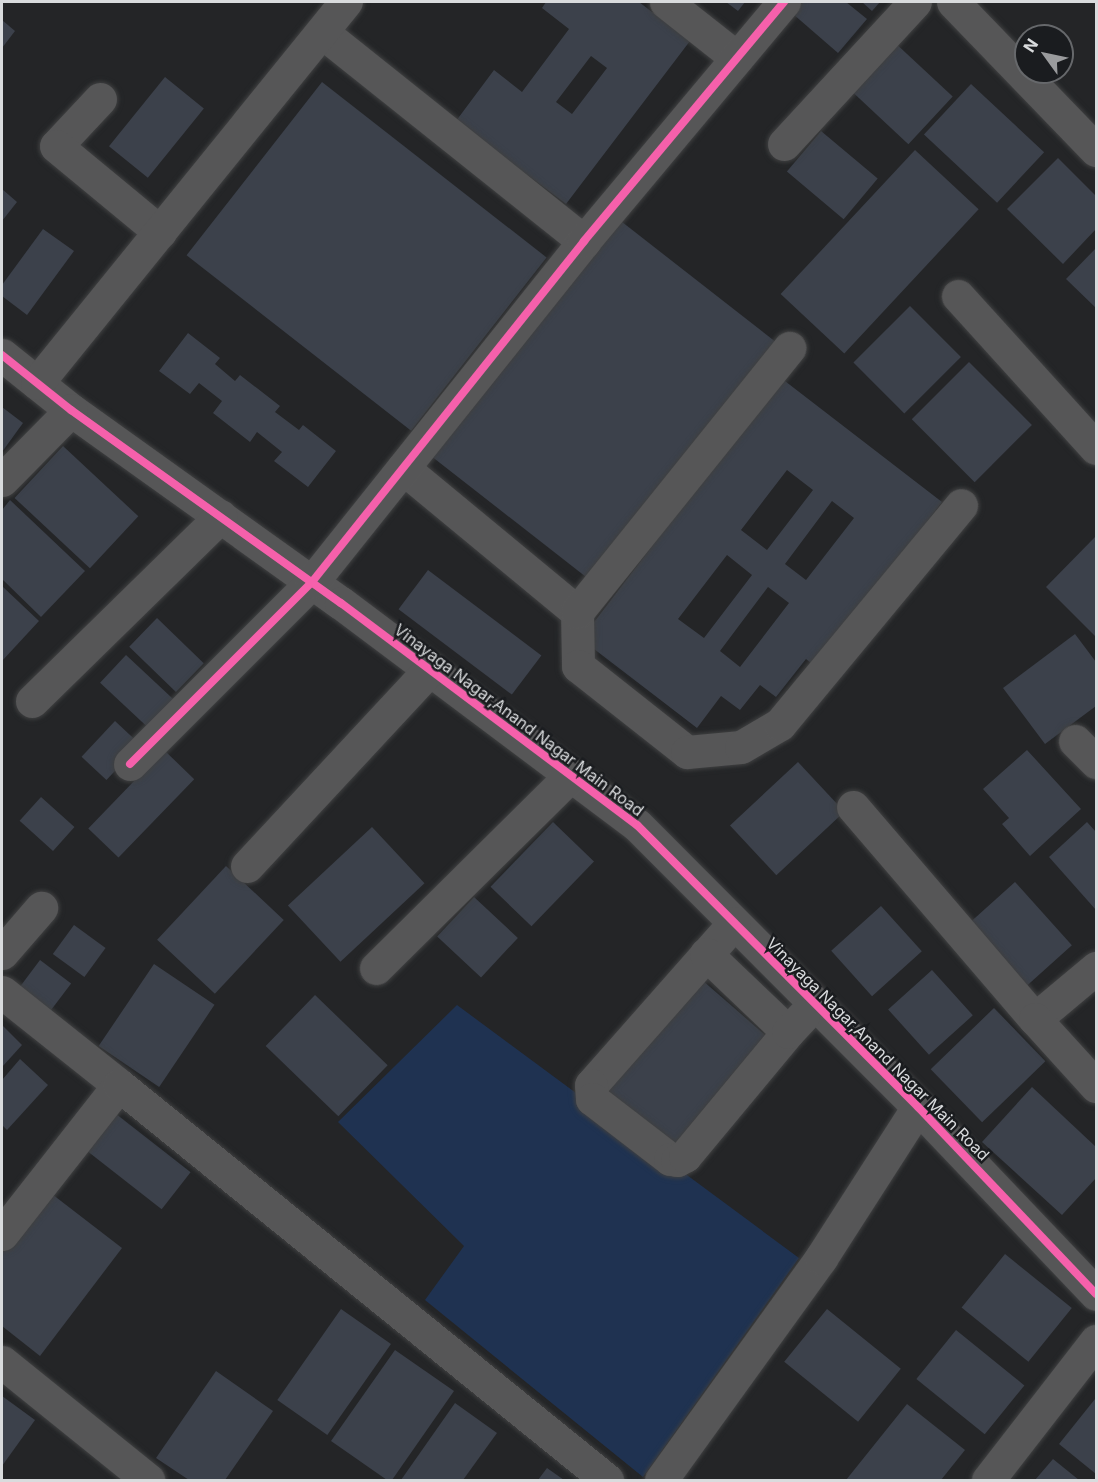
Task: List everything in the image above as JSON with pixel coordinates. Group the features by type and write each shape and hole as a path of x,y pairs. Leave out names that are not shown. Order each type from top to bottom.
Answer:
{"street":[{"path":"37,383 346,2"},
{"path":"666,2 738,58"},
{"path":"130,764 312,582 584,241 784,2"},
{"path":"784,144 915,2"},
{"path":"953,2 1096,150"},
{"path":"323,33 584,241"},
{"path":"100,99 56,146 160,232"},
{"path":"958,296 1096,448"},
{"path":"789,348 577,612 578,666 593,681 687,752 741,747 780,724 961,505"},
{"name":"Vinayaga Nagar,Anand Nagar Main Road","path":"2,355 71,410 222,516 430,669 569,777 637,825 918,1107 1096,1294"},
{"path":"2,480 71,410"},
{"path":"403,468 577,612"},
{"path":"32,701 222,516"},
{"path":"247,866 430,669"},
{"path":"376,968 569,777"},
{"path":"853,807 1035,1019 1096,1086"},
{"path":"2,953 41,908"},
{"path":"734,922 591,1085 592,1100 670,1159 676,1160 685,1156 814,1004"},
{"path":"706,954 788,1032"},
{"path":"1035,1019 1096,968"},
{"path":"2,992 607,1480"},
{"path":"2,1234 119,1085"},
{"path":"661,1480 821,1258 918,1107"},
{"path":"988,1480 1096,1341"},
{"path":"2,1362 148,1480"}],"shaded area":[{"path":"457,1005 799,1258 643,1477 425,1300 464,1246 338,1122"}],"building":[{"path":"546,2 639,2 690,41 566,204 456,121 494,70 522,92 569,29 542,8","holes":["591,56 607,68 572,114 556,102"]},
{"path":"726,2 745,2 738,11"},
{"path":"803,2 846,2 867,19 838,53 793,14"},
{"path":"862,2 880,2 872,11"},
{"path":"2,20 15,31 2,48"},
{"path":"892,40 953,97 908,144 848,88"},
{"path":"165,77 204,108 148,178 109,146"},
{"path":"322,82 547,257 411,431 187,255"},
{"path":"971,84 1044,152 997,203 924,134"},
{"path":"821,131 878,179 844,219 787,172"},
{"path":"915,150 979,209 844,353 781,294"},
{"path":"1058,158 1096,196 1096,229 1063,264 1007,209"},
{"path":"2,189 17,202 2,221"},
{"path":"617,218 779,345 593,583 431,456"},
{"path":"43,229 74,251 27,315 2,296 2,285"},
{"path":"1096,248 1096,308 1066,279"},
{"path":"910,306 961,357 904,413 853,363"},
{"path":"188,333 220,358 215,364 235,381 240,375 280,406 275,412 299,430 303,425 336,451 308,487 274,461 282,452 257,432 250,442 213,413 222,401 199,383 190,394 159,371"},
{"path":"969,362 1032,425 975,482 912,419"},
{"path":"781,378 942,502 816,667 806,659 776,697 760,685 740,710 721,696 697,728 581,639","holes":["787,470 813,490 767,550 741,530","832,501 854,518 806,580 785,564","727,555 752,575 704,638 678,619","768,587 789,603 740,667 720,651"]},
{"path":"2,407 23,423 2,452"},
{"path":"63,446 138,516 90,568 15,498"},
{"path":"10,500 85,571 41,617 2,579 2,510"},
{"path":"1096,536 1096,637 1046,587"},
{"path":"428,570 541,655 512,695 399,609"},
{"path":"2,586 39,621 2,661"},
{"path":"157,618 204,663 176,692 129,647"},
{"path":"1075,634 1096,662 1096,706 1045,744 1003,688"},
{"path":"126,655 178,703 152,731 100,683"},
{"path":"115,721 140,744 106,780 82,757"},
{"path":"164,750 194,779 118,858 88,828"},
{"path":"1027,750 1081,809 1030,856 1002,824 1009,818 983,789"},
{"path":"798,762 844,812 776,875 730,825"},
{"path":"41,797 74,827 53,851 20,821"},
{"path":"553,822 594,862 531,926 490,887"},
{"path":"1087,822 1096,832 1096,910 1049,857"},
{"path":"372,827 425,883 340,962 288,905"},
{"path":"226,866 284,920 215,994 157,940"},
{"path":"1015,882 1072,945 1024,988 967,925"},
{"path":"474,897 518,938 481,977 437,936"},
{"path":"881,906 922,951 872,996 831,951"},
{"path":"74,925 106,948 84,977 53,954"},
{"path":"40,960 71,983 51,1011 20,987"},
{"path":"154,964 215,1005 159,1087 99,1046"},
{"path":"932,970 973,1015 929,1055 888,1009"},
{"path":"702,980 774,1042 677,1154 605,1092"},
{"path":"315,995 388,1065 338,1116 266,1046"},
{"path":"994,1008 1045,1061 982,1122 931,1069"},
{"path":"2,1025 22,1045 2,1067"},
{"path":"20,1059 48,1085 7,1130 2,1125 2,1080"},
{"path":"1032,1087 1096,1147 1096,1178 1062,1215 982,1142"},
{"path":"111,1110 191,1172 162,1209 82,1147"},
{"path":"48,1191 122,1248 40,1356 2,1326 2,1252"},
{"path":"1005,1254 1072,1308 1028,1362 962,1308"},
{"path":"341,1309 391,1344 327,1435 277,1400"},
{"path":"827,1309 901,1369 858,1422 784,1362"},
{"path":"956,1330 1024,1385 985,1434 916,1379"},
{"path":"395,1350 454,1391 392,1480 387,1480 331,1441"},
{"path":"216,1371 273,1411 225,1480 189,1480 156,1458"},
{"path":"2,1396 35,1420 2,1466"},
{"path":"1096,1400 1096,1474 1059,1444"},
{"path":"455,1403 497,1433 463,1480 401,1480"},
{"path":"907,1404 965,1450 941,1480 846,1480"},
{"path":"1053,1459 1079,1480 1035,1480"},
{"path":"547,1468 564,1480 538,1480"}],"cycle path":[{"path":"130,764 312,582 584,241 784,2"},
{"path":"2,355 71,410 341,603 637,825 918,1107 1096,1294"}]}
